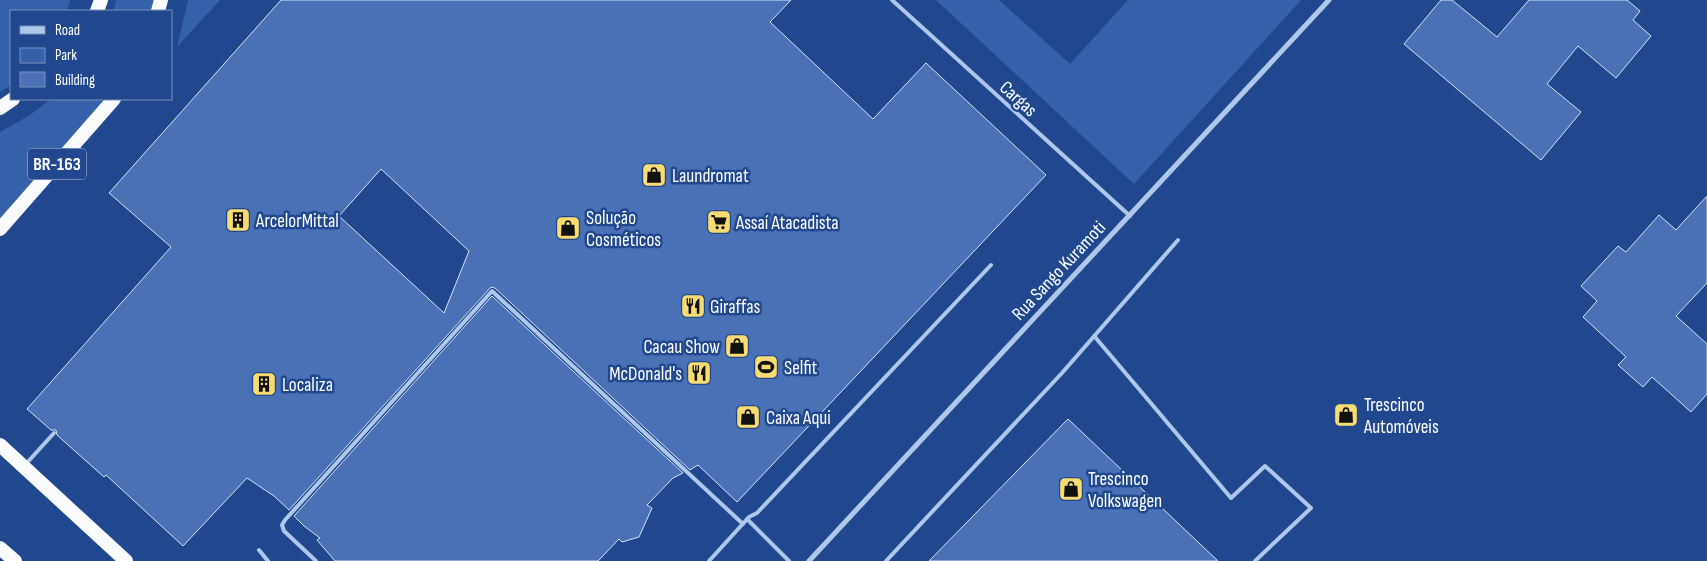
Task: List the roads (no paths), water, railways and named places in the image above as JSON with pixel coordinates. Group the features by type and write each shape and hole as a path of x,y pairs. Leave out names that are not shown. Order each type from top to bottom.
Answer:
{"highway":[{"path":"0,108 12,100"},
{"name":"BR-163","path":"0,229 113,100"},
{"path":"0,445 126,561"},
{"path":"0,548 15,561"}],"street":[{"name":"Rua Sango Kuramoti","path":"809,561 1329,0"}],"lane":[{"name":"Cargas","path":"892,0 1130,216"},
{"path":"886,561 1095,336 1178,240"},
{"path":"709,561 991,265"},
{"path":"316,561 284,531 282,525 285,520 492,291 743,524"},
{"path":"1095,336 1231,498 1265,466 1311,508 1255,561"},
{"path":"24,467 54,433"},
{"path":"747,519 789,561"},
{"path":"259,550 268,561"}],"place":[{"name":"Laundromat","path":"654,175"},
{"name":"ArcelorMittal","path":"238,220"},
{"name":"Assaí Atacadista","path":"719,222"},
{"name":"Solução Cosméticos","path":"568,228"},
{"name":"Giraffas","path":"693,306"},
{"name":"Cacau Show","path":"737,346"},
{"name":"Selfit","path":"766,367"},
{"name":"McDonald's","path":"699,373"},
{"name":"Localiza","path":"264,384"},
{"name":"Trescinco Automóveis","path":"1346,415"},
{"name":"Caixa Aqui","path":"748,417"},
{"name":"Trescinco Volkswagen","path":"1071,489"}]}
